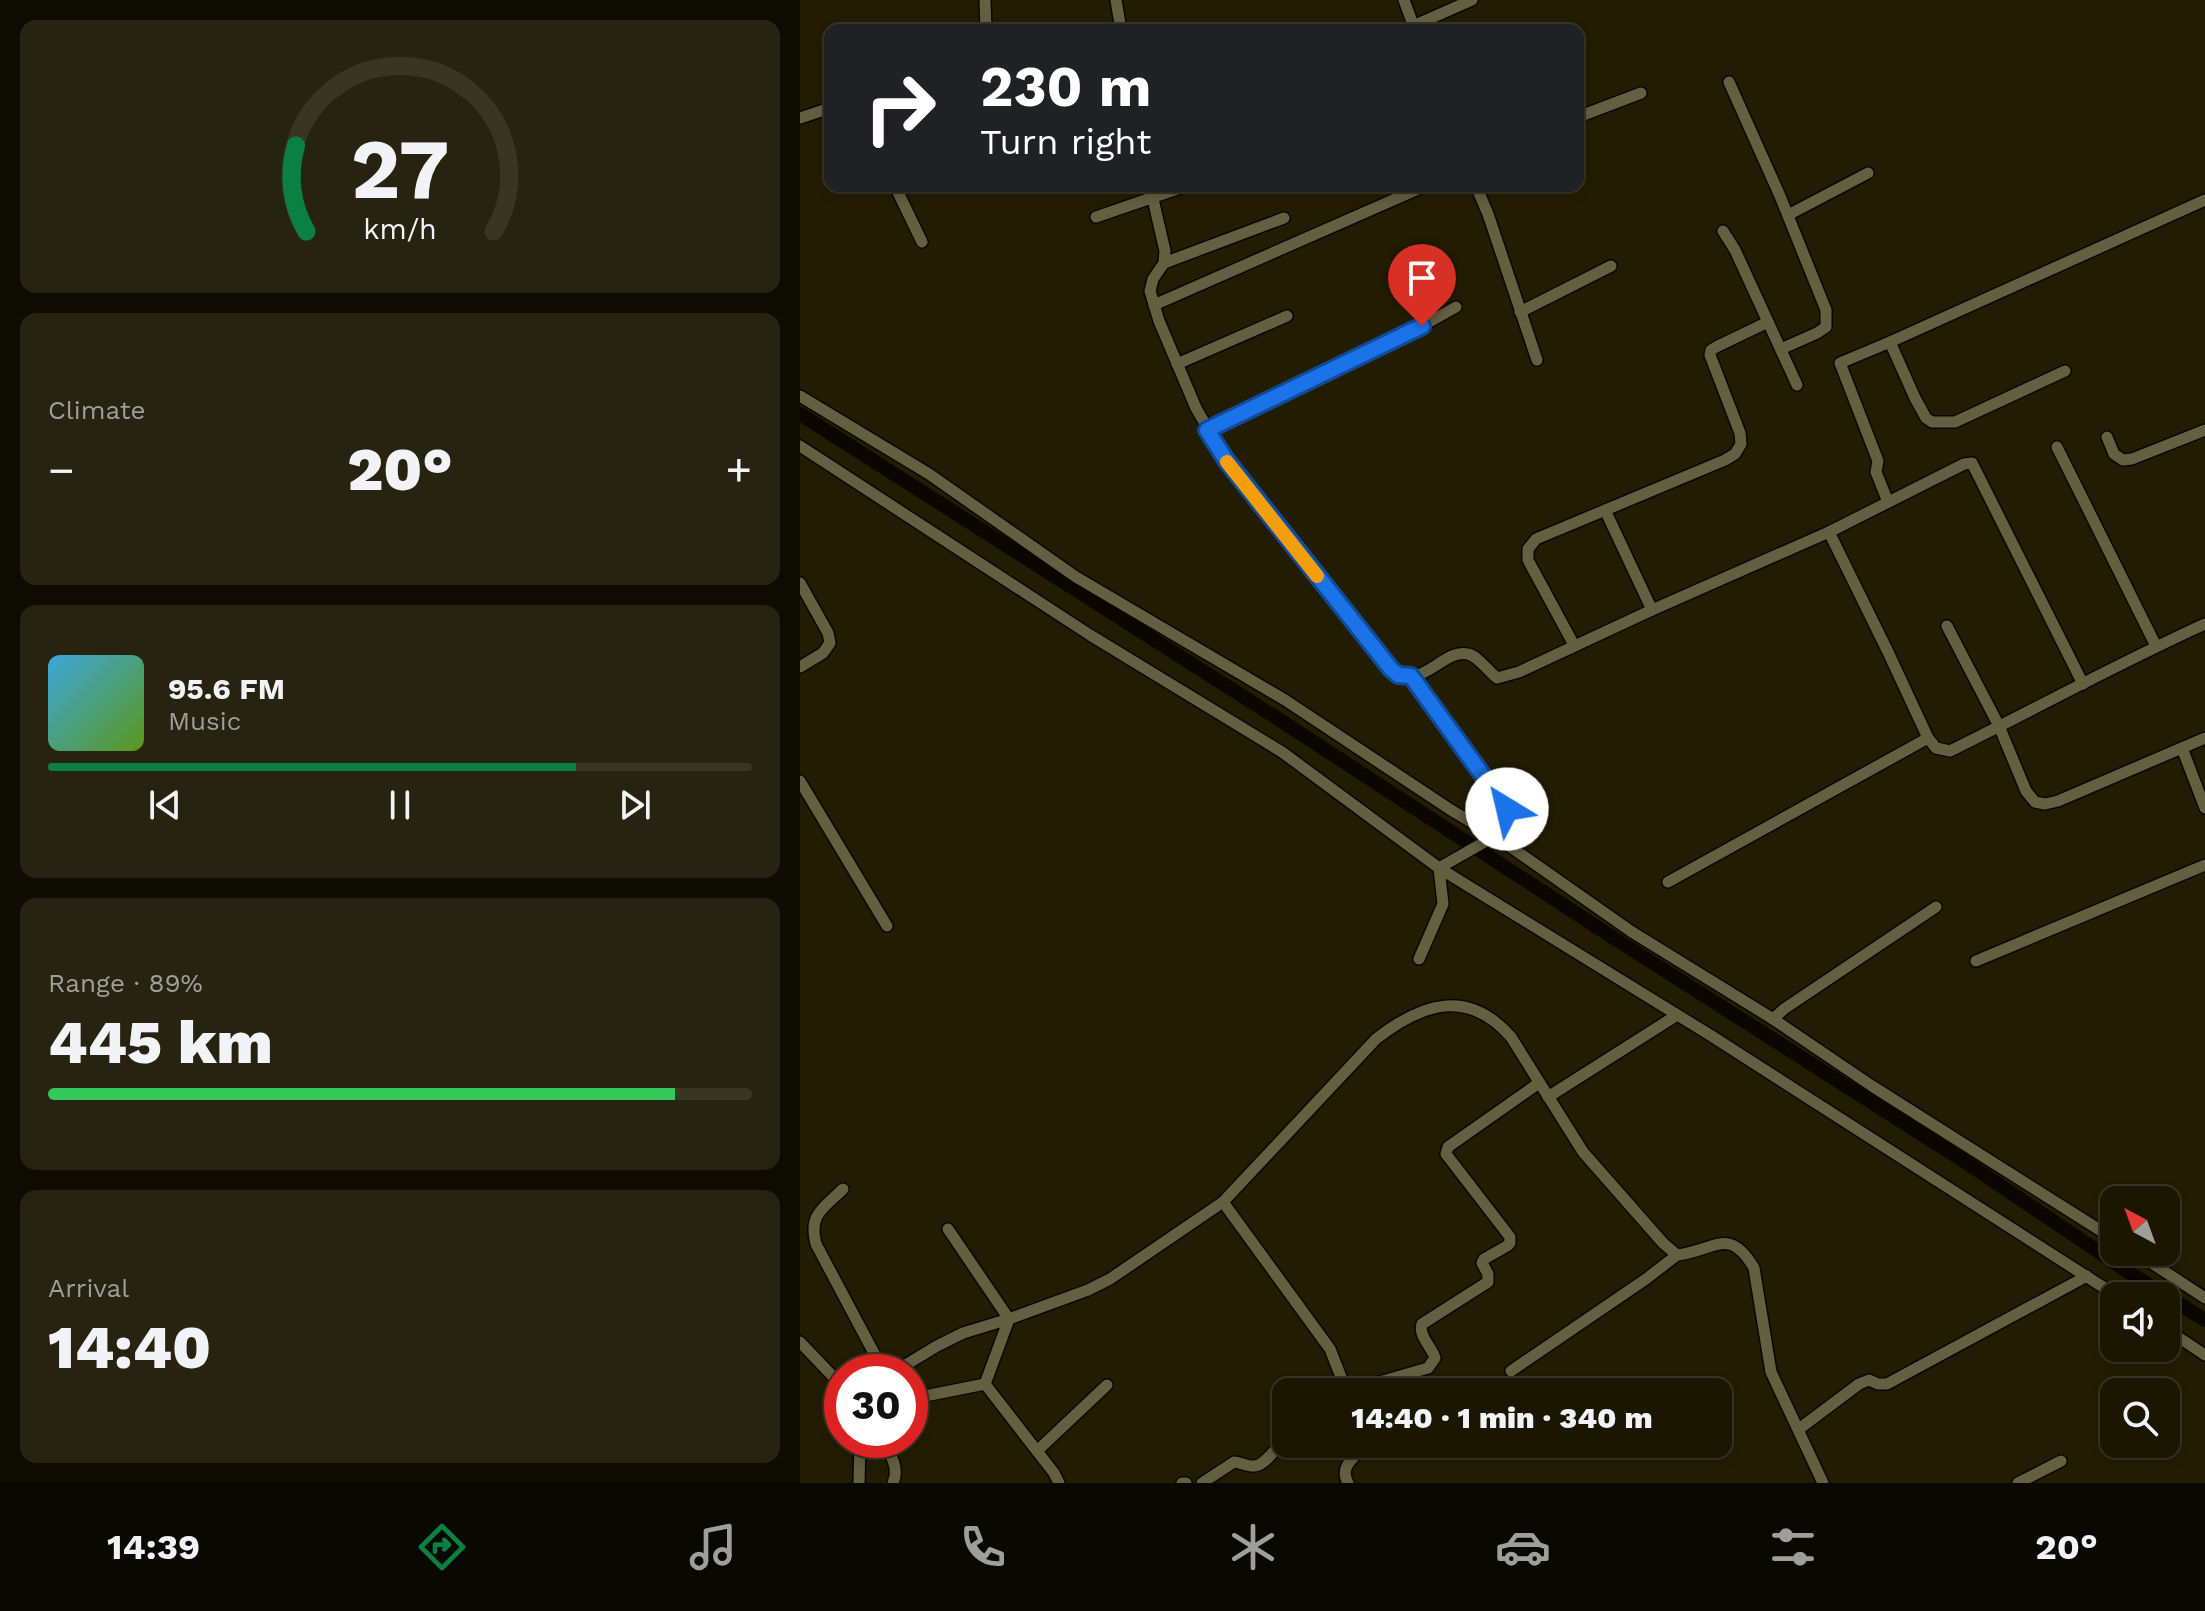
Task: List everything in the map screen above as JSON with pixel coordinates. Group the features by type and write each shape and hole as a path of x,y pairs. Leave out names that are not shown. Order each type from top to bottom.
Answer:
{"street":[{"path":"985,0 986,24"},
{"path":"1116,0 1120,24"},
{"path":"1404,0 1413,24"},
{"path":"1422,24 1472,0"},
{"path":"1729,82 1826,310 1826,327 1781,349"},
{"path":"1584,115 1641,93"},
{"path":"800,118 824,110"},
{"path":"1788,215 1868,173"},
{"path":"898,192 922,242"},
{"path":"1096,217 1152,192 1165,251 1164,263 1153,279 1150,291 1177,364 1207,430 1226,460 1398,675 1411,676 1462,653 1471,654 1497,678 1519,672 1829,532 1964,464 1972,463 2083,684"},
{"path":"1154,305 1411,192"},
{"path":"1479,192 1537,360"},
{"path":"1888,502 1876,472 1878,461 1840,363 2205,200"},
{"path":"1164,263 1284,218"},
{"path":"1723,231 1735,250 1797,385"},
{"path":"1520,312 1611,266"},
{"path":"1207,430 1456,307"},
{"path":"1177,364 1287,316"},
{"path":"1574,645 1528,560 1528,549 1536,539 1735,454 1741,444 1740,433 1710,355 1711,350 1768,322"},
{"path":"1890,342 1915,398 1926,418 1932,422 1955,422 2065,371"},
{"path":"800,396 929,474 1076,577 1285,700 1495,836 1632,932 2100,1230"},
{"path":"2107,437 2114,454 2123,460 2205,430"},
{"path":"800,446 1090,635 1282,752 1444,866 2100,1285"},
{"path":"2057,447 2156,646"},
{"path":"1605,510 1652,610"},
{"path":"1829,532 1928,738 1936,748 1950,751 2205,624"},
{"path":"800,583 828,633 830,643 823,653 800,667"},
{"path":"1947,626 1999,726 2026,791 2035,802 2045,804 2058,801 2205,738"},
{"path":"1411,676 1507,809 1511,821 1495,836 1444,866"},
{"path":"1668,882 1928,738"},
{"path":"2182,748 2205,808"},
{"path":"800,781 887,926"},
{"path":"1976,961 2205,865"},
{"path":"1419,959 1443,904 1444,866"},
{"path":"1773,1019 1936,907"},
{"path":"924,1354 963,1333 1088,1290 1110,1279 1223,1202 1376,1039 1398,1022 1424,1010 1447,1006 1471,1008 1496,1021 1511,1037 1583,1152 1677,1255"},
{"path":"1548,1097 1677,1015"},
{"path":"1393,1378 1428,1368 1435,1358 1422,1333 1422,1324 1488,1282 1488,1274 1482,1263 1484,1259 1510,1243 1510,1237 1446,1154 1448,1147 1539,1083"},
{"path":"843,1189 817,1216 813,1231 816,1244 874,1354"},
{"path":"1223,1202 1322,1336 1341,1377"},
{"path":"948,1229 1009,1319"},
{"path":"1511,1371 1677,1255 1717,1243 1732,1243 1746,1254 1754,1268 1771,1372 1823,1483"},
{"path":"2156,1266 2205,1298"},
{"path":"1799,1429 1859,1384 1869,1380 1887,1384 2087,1276"},
{"path":"985,1384 1009,1319"},
{"path":"2180,1338 2205,1355"},
{"path":"800,1342 824,1367"},
{"path":"928,1395 985,1384"},
{"path":"985,1384 1059,1483"},
{"path":"1037,1451 1107,1385"},
{"path":"1202,1483 1234,1462 1257,1466 1272,1453"},
{"path":"859,1483 860,1458"},
{"path":"892,1458 896,1479 893,1483"},
{"path":"1348,1483 1344,1470 1353,1458"},
{"path":"2018,1483 2061,1461"}],"waterway":[{"path":"800,414 1967,1163 2205,1320"}],"slow traffic":[{"path":"1227,462 1317,576"}],"route":[{"path":"1422,326 1207,430 1226,460 1391,669 1398,675 1411,676 1507,809"}]}
